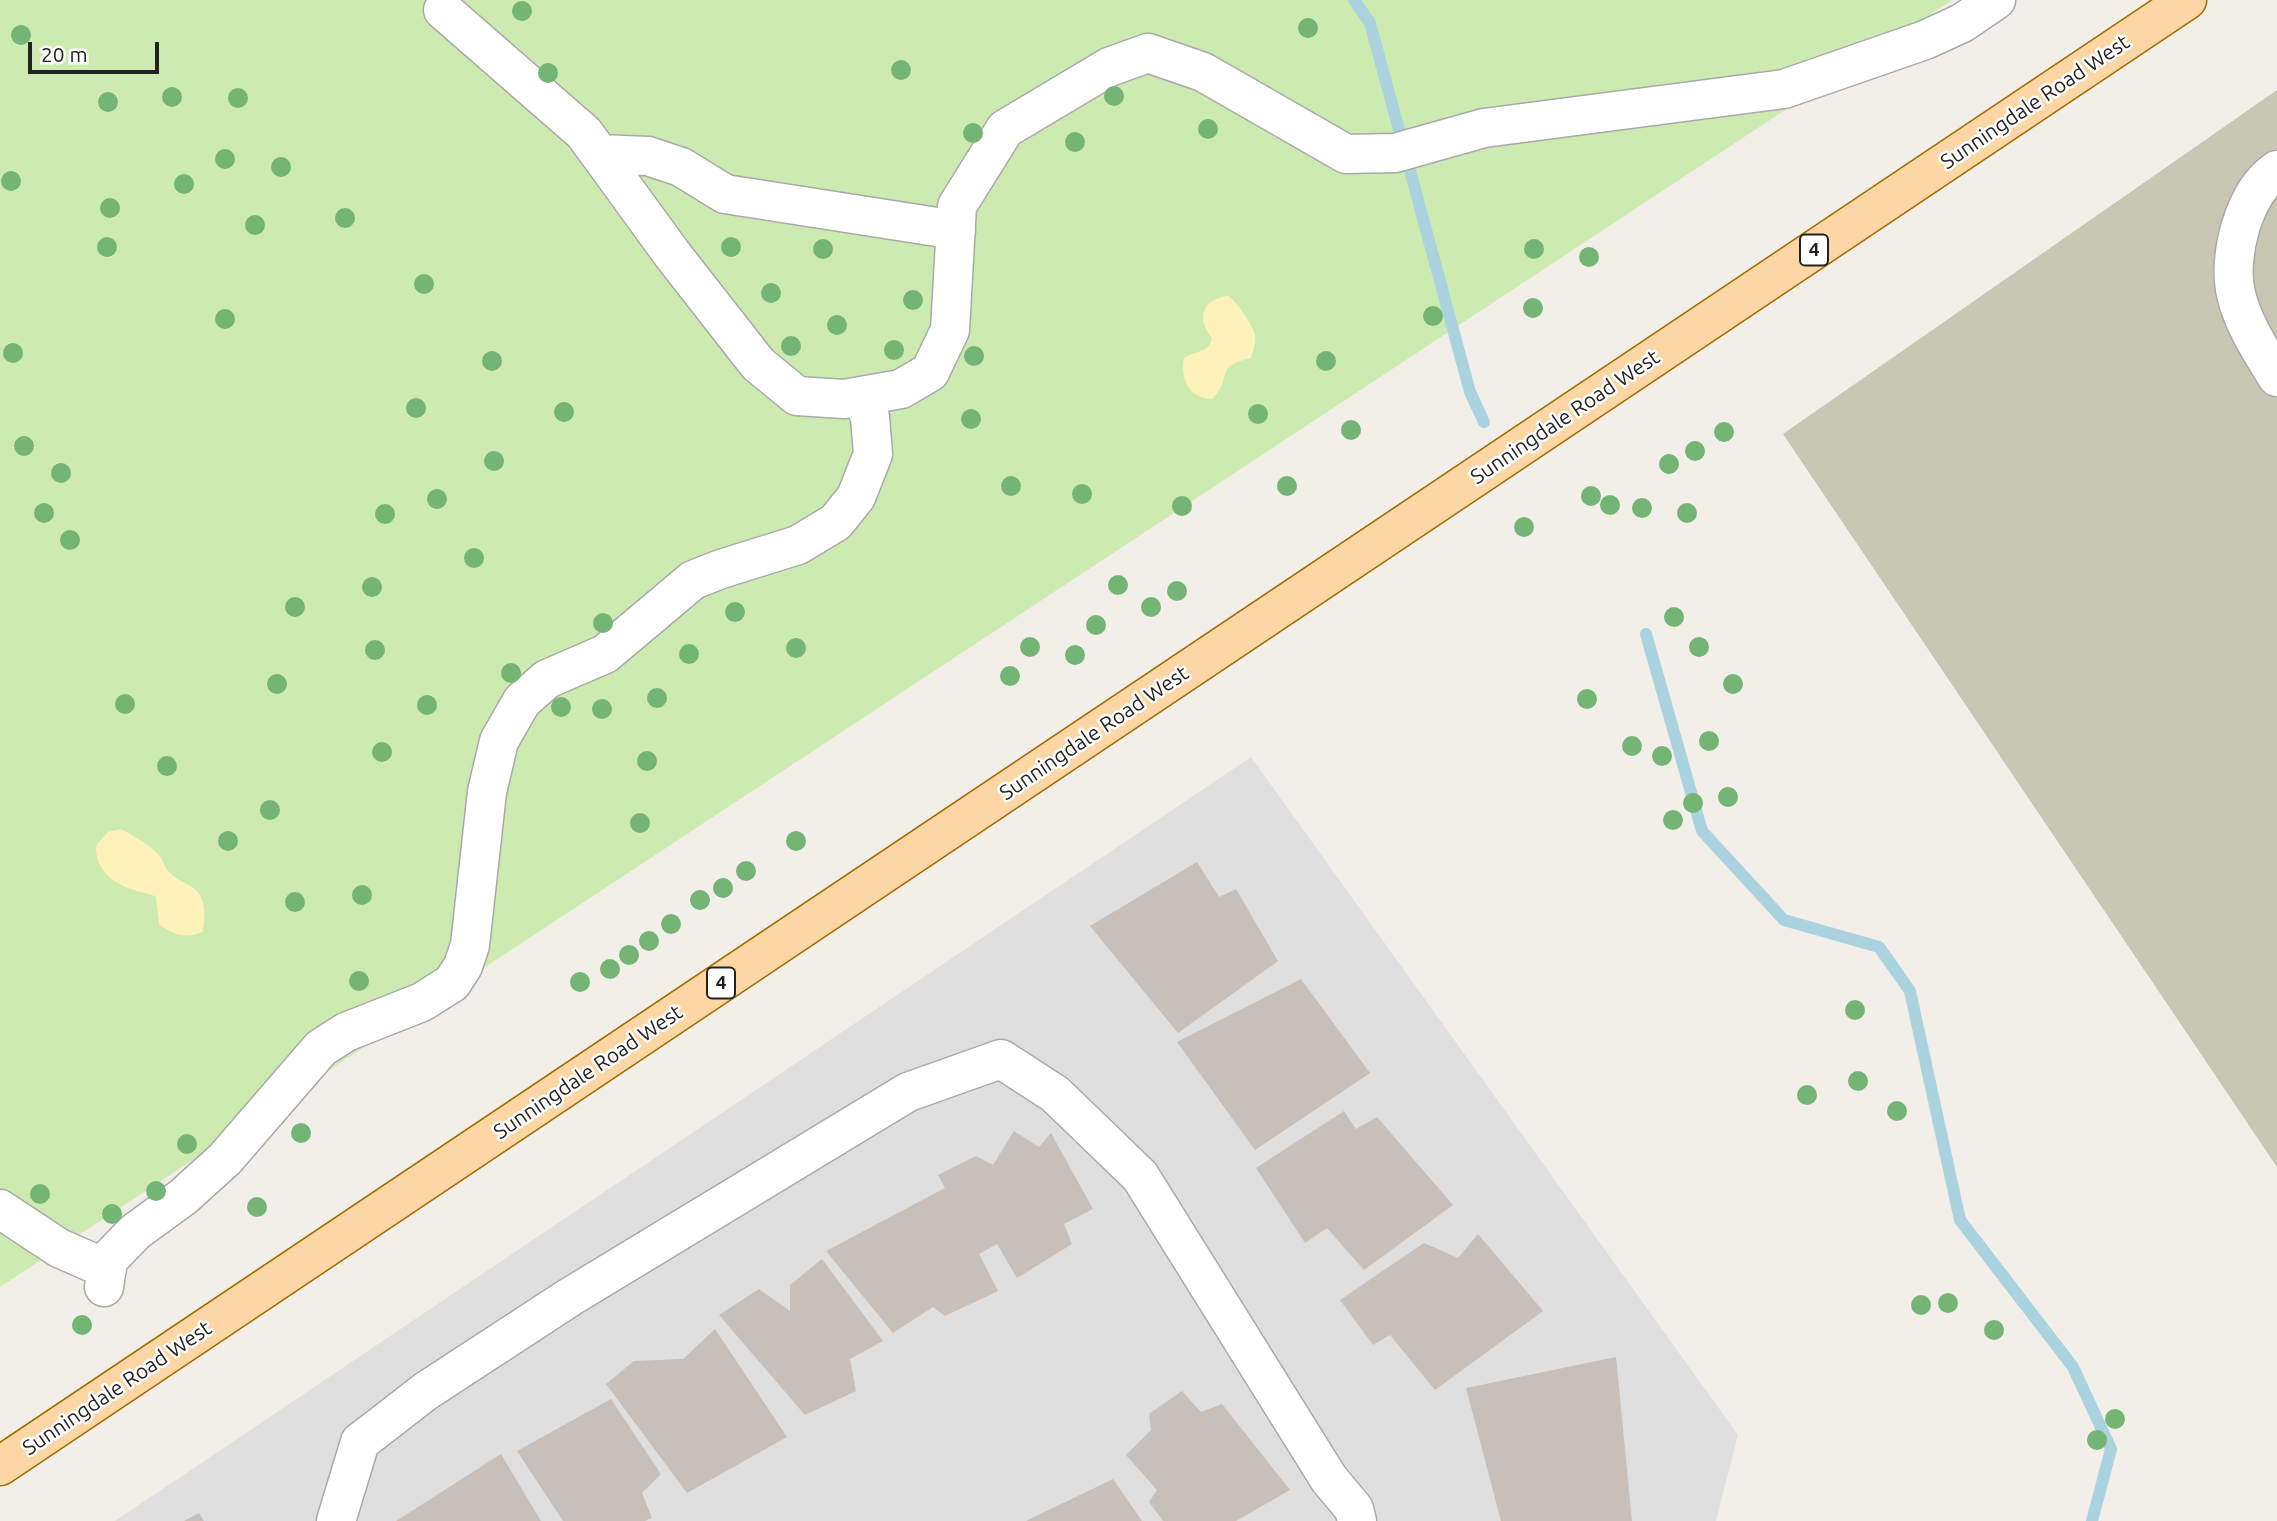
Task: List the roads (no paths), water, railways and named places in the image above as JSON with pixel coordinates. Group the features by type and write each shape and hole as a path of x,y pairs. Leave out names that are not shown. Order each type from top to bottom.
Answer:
{"main road":[{"name":"Sunningdale Road West","path":"0,1466 2187,0"}],"street":[{"path":"443,10 584,133 672,254 758,364 797,396 844,399 901,389 930,372 950,330 957,206 1005,129 1109,67 1148,54 1203,72 1346,154 1395,153 1484,128 1784,89 1925,40 1962,23 1996,0"},
{"path":"600,155 648,156 681,167 725,194 956,230"},
{"path":"2277,170 2269,175 2246,209 2235,251 2236,293 2250,332 2277,377"},
{"path":"0,1209 105,1278 108,1260 135,1232 183,1197 225,1159 321,1048 346,1032 422,1002 452,983 463,966 470,945 487,792 499,741 522,701 547,679 605,654 693,580 798,545 836,522 856,497 873,454 870,417 861,396"},
{"path":"336,1521 360,1441 426,1391 570,1297 908,1092 1001,1059 1055,1094 1140,1176 1329,1479 1354,1509 1357,1521"}],"waterway":[{"path":"1354,0 1370,23 1470,392 1484,422"},
{"path":"1646,634 1702,831 1784,920 1879,947 1910,991 1960,1220 2073,1367 2111,1449 2092,1521"}]}
